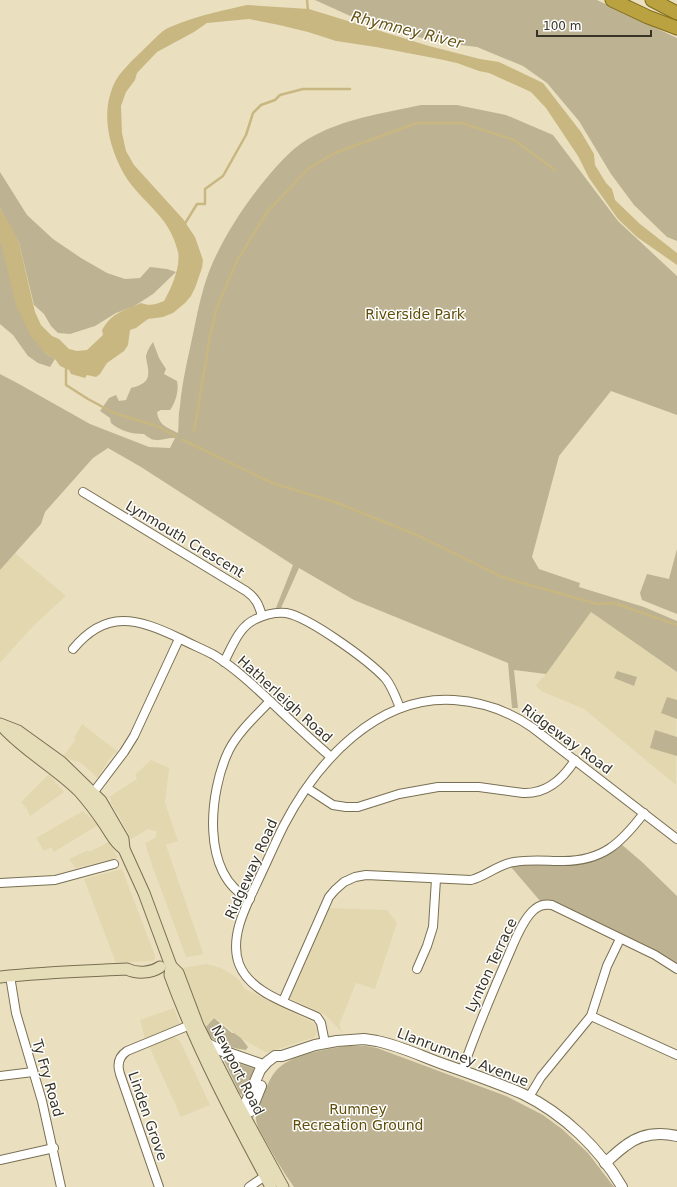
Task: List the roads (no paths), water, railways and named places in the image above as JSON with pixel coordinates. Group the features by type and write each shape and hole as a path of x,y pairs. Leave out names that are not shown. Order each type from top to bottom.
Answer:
{"highway":[{"path":"612,0 648,17 677,28"},
{"path":"631,0 677,24"},
{"path":"652,0 677,13"},
{"path":"664,0 677,9"}],"main road":[{"name":"Newport Road","path":"0,724 18,731 56,758 93,793 106,809 123,839 124,849 144,893 165,967 170,975 185,1027 223,1097 238,1114 283,1187"},
{"name":"Newport Road","path":"0,724 13,739 61,774 80,792 102,821 116,843 124,849"},
{"name":"Newport Road","path":"165,967 178,972 190,1008 208,1044 271,1187"},
{"path":"5,976 45,972 127,970 132,972 153,971 165,967"}],"street":[{"name":"Lynmouth Crescent","path":"83,492 246,591 253,596 258,603 262,616"},
{"path":"224,662 244,627 252,621 262,616 278,612 291,614 333,638 363,659 385,679 392,689 400,708"},
{"name":"Hatherleigh Road","path":"72,649 80,640 95,629 110,623 125,621 144,623 214,655 224,662 249,681 331,757"},
{"path":"93,793 134,736 179,639"},
{"path":"250,899 238,892 226,876 213,837 212,817 220,775 230,749 241,733 270,701"},
{"name":"Ridgeway Road","path":"283,1001 260,990 249,981 241,968 237,956 237,934 250,899 284,825 307,788 331,757 372,722 400,708 424,701 468,701 496,708 519,718 677,839"},
{"path":"307,788 333,804 346,807 358,807 399,794 438,787 479,787 531,793 544,790 557,781 575,760"},
{"path":"325,1043 323,1027 318,1018 283,1001 325,905 329,897 339,886 355,877 366,875 465,880 477,878 496,867 513,862 527,860 566,861 587,858 604,852 620,842 644,813"},
{"path":"0,883 55,880 114,864"},
{"path":"417,969 433,927 436,879"},
{"name":"Lynton Terrace","path":"462,1071 490,994 519,932 534,909 544,905 552,905 655,955 677,969"},
{"path":"528,1097 541,1078 591,1016 607,966 620,939"},
{"name":"Ty Fry Road","path":"5,976 42,1101 54,1148 61,1187"},
{"path":"591,1016 677,1055"},
{"name":"Linden Grove","path":"159,1187 118,1069 118,1063 123,1054 185,1027"},
{"name":"Llanrumney Avenue","path":"264,1065 275,1056 282,1056 301,1049 325,1043 353,1039 377,1041 389,1044 528,1097 566,1123 589,1144 606,1163 622,1187"},
{"path":"208,1044 220,1050 264,1065 238,1114"},
{"name":"Llanrumney Avenue","path":"238,1114 248,1113 251,1111 267,1072 281,1059 282,1056"},
{"path":"0,1076 33,1072"},
{"path":"606,1163 625,1145 636,1139 658,1134 677,1136"},
{"path":"0,1160 54,1148"},
{"path":"249,1187 265,1176"}],"waterway":[{"path":"307,0 308,11"},
{"path":"184,225 197,204 205,204 205,189 223,176 246,135 253,113 261,105 275,100 280,95 303,89 350,89"},
{"path":"194,432 210,336 217,307 237,261 267,212 309,168 335,153 417,123 462,123 514,140 555,170"},
{"path":"66,366 66,385 114,413 157,426 176,436"},
{"path":"183,440 272,483 335,502 417,535 502,577 597,604 614,603 677,625"}],"water label":[{"name":"Rhymney River","path":"407,30"}],"park label":[{"name":"Riverside Park","path":"415,314"},
{"name":"Rumney Recreation Ground","path":"358,1118"}]}
